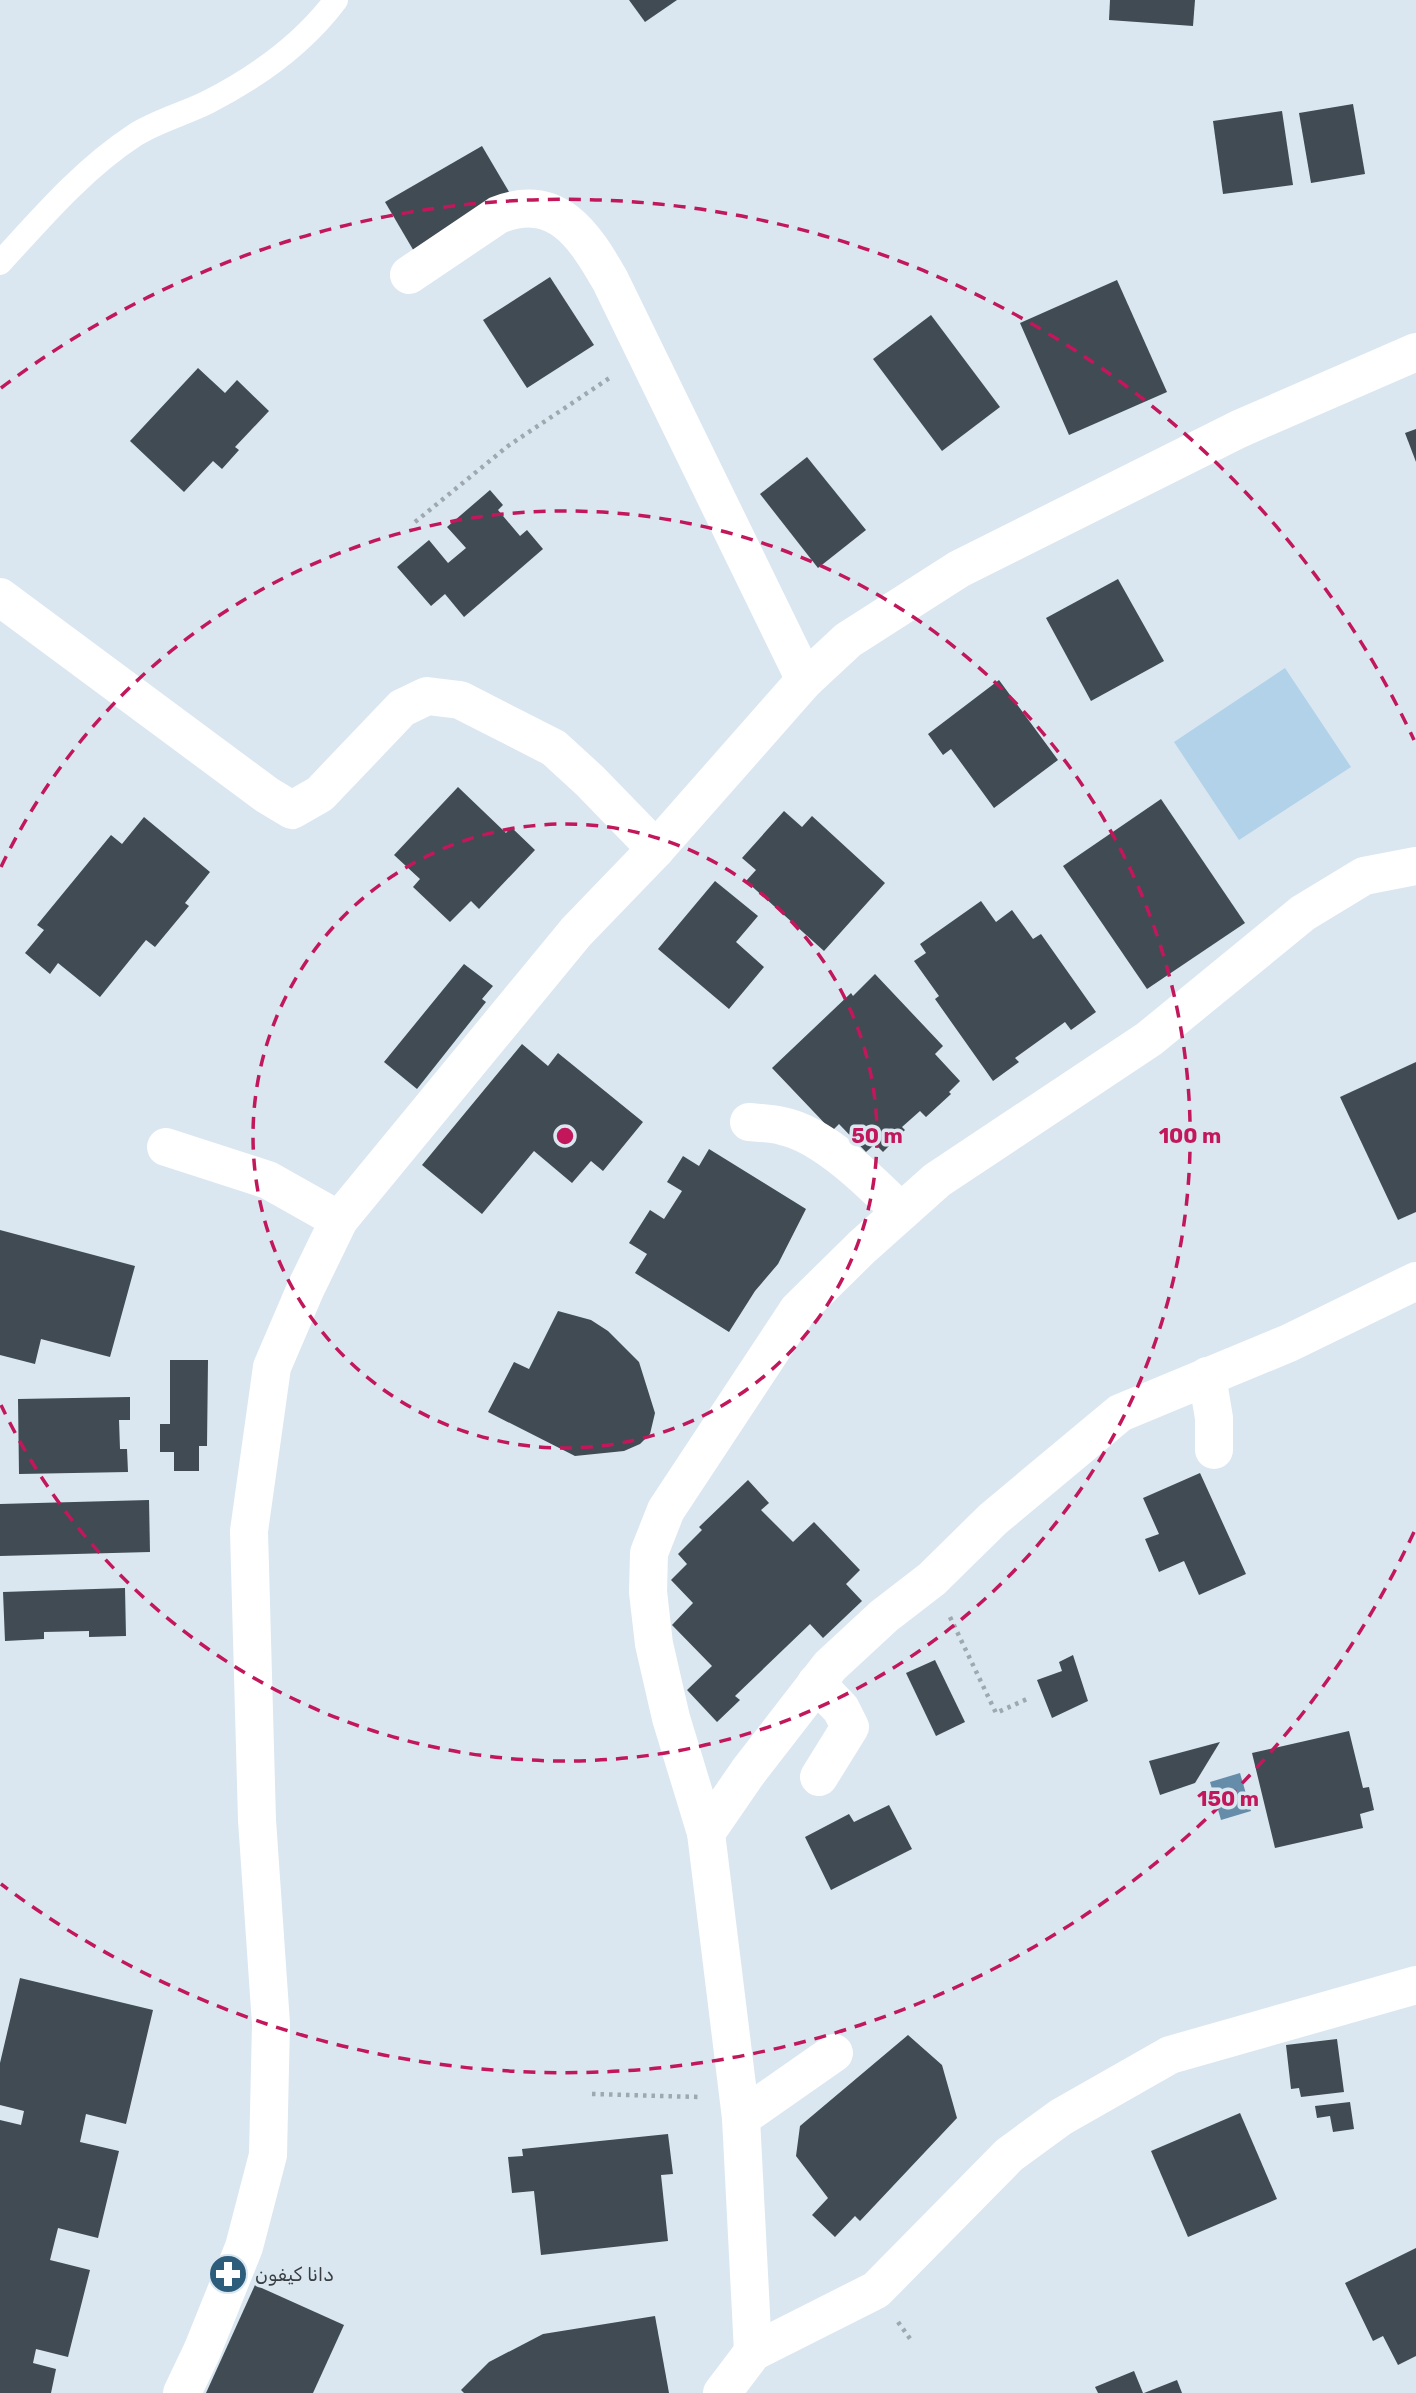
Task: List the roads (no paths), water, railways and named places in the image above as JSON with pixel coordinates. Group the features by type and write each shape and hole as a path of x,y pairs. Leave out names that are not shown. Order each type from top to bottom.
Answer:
{"street":[{"path":"409,275 498,215 514,209 553,212 566,220 594,253 610,280 805,680"},
{"path":"182,2393 244,2247 268,2155 271,2024 257,1820 249,1531 272,1367 339,1220 576,932 656,849 805,680 848,640 959,569 1239,429 1416,352"},
{"path":"0,597 267,795 292,810 320,794 402,708 427,696 438,697 460,700 554,748 656,849"},
{"path":"753,2352 740,2109 706,1833 671,1718 654,1644 648,1592 649,1553 666,1510 798,1310 937,1180 1149,1039 1303,914 1364,876 1416,866"},
{"path":"748,1122 783,1126 811,1138 859,1171 901,1212"},
{"path":"166,1147 268,1180 339,1220"},
{"path":"706,1833 748,1772 830,1665 884,1616 932,1578 993,1519 1120,1413 1289,1343 1416,1281"},
{"path":"1207,1376 1214,1418 1214,1450"},
{"path":"816,1683 841,1709 850,1727 818,1777"},
{"path":"722,2393 753,2352 876,2290 1009,2155 1061,2117 1170,2055 1416,1985"},
{"path":"740,2109 834,2053"}],"lane":[{"path":"0,263 94,165 137,133 208,102 263,71 322,18 336,0"}],"place":[{"name":"دانا كيفون","path":"228,2274"}]}
